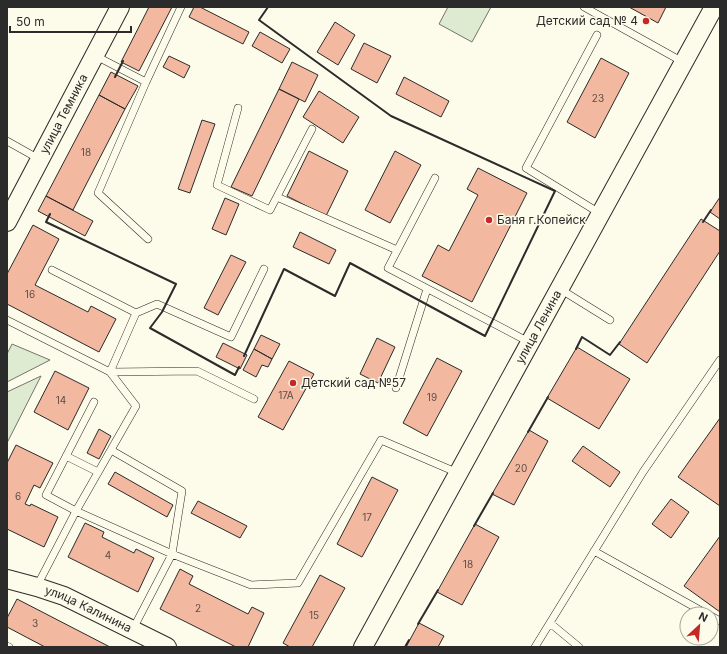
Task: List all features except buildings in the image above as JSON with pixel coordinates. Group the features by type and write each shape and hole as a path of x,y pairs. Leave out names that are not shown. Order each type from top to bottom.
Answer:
{"street":[{"name":"улица Темника","path":"7,222 120,7"},
{"name":"улица Ленина","path":"363,647 714,7"},
{"name":"улица Калинина","path":"7,579 64,596 167,647"}],"lane":[{"path":"148,239 98,193 146,82 181,7"},
{"path":"584,7 684,62"},
{"path":"597,35 526,168 601,214"},
{"path":"94,55 146,82"},
{"path":"238,108 217,185 270,210 312,129"},
{"path":"7,140 40,159"},
{"path":"436,178 388,268 530,342"},
{"path":"277,197 398,250"},
{"path":"110,372 136,313 157,304 231,337 264,269"},
{"path":"52,270 136,313"},
{"path":"396,388 427,289"},
{"path":"560,289 610,320"},
{"path":"7,320 110,372 136,406 76,511 37,587"},
{"path":"535,647 644,472 720,360"},
{"path":"110,372 197,371 254,398"},
{"path":"94,402 46,495 76,511 172,554 251,585 298,583 382,440 458,473"},
{"path":"111,450 182,491 172,554 133,630"},
{"path":"66,456 98,472"},
{"path":"594,551 693,606"},
{"path":"550,623 579,647"}],"green space":[{"path":"448,7 491,7 472,42 439,24"},
{"path":"12,344 50,360 7,382 7,354"},
{"path":"41,376 7,443 7,392"}],"wall":[{"path":"244,356 284,269 335,296 350,263 485,336 555,191 391,116 259,20 268,7"},
{"path":"115,77 123,61"},
{"path":"703,222 711,210"},
{"path":"50,214 46,222 176,284 162,312 150,328 235,375 239,367"},
{"path":"576,349 582,337 610,355 620,342"},
{"path":"528,432 548,397"},
{"path":"474,526 493,493"},
{"path":"418,624 438,590"},
{"path":"405,647 409,640"}],"place":[{"name":"Детский сад № 4","path":"646,21"},
{"name":"Баня г.Копейск","path":"489,220"},
{"name":"Детский сад №57","path":"293,383"}]}
